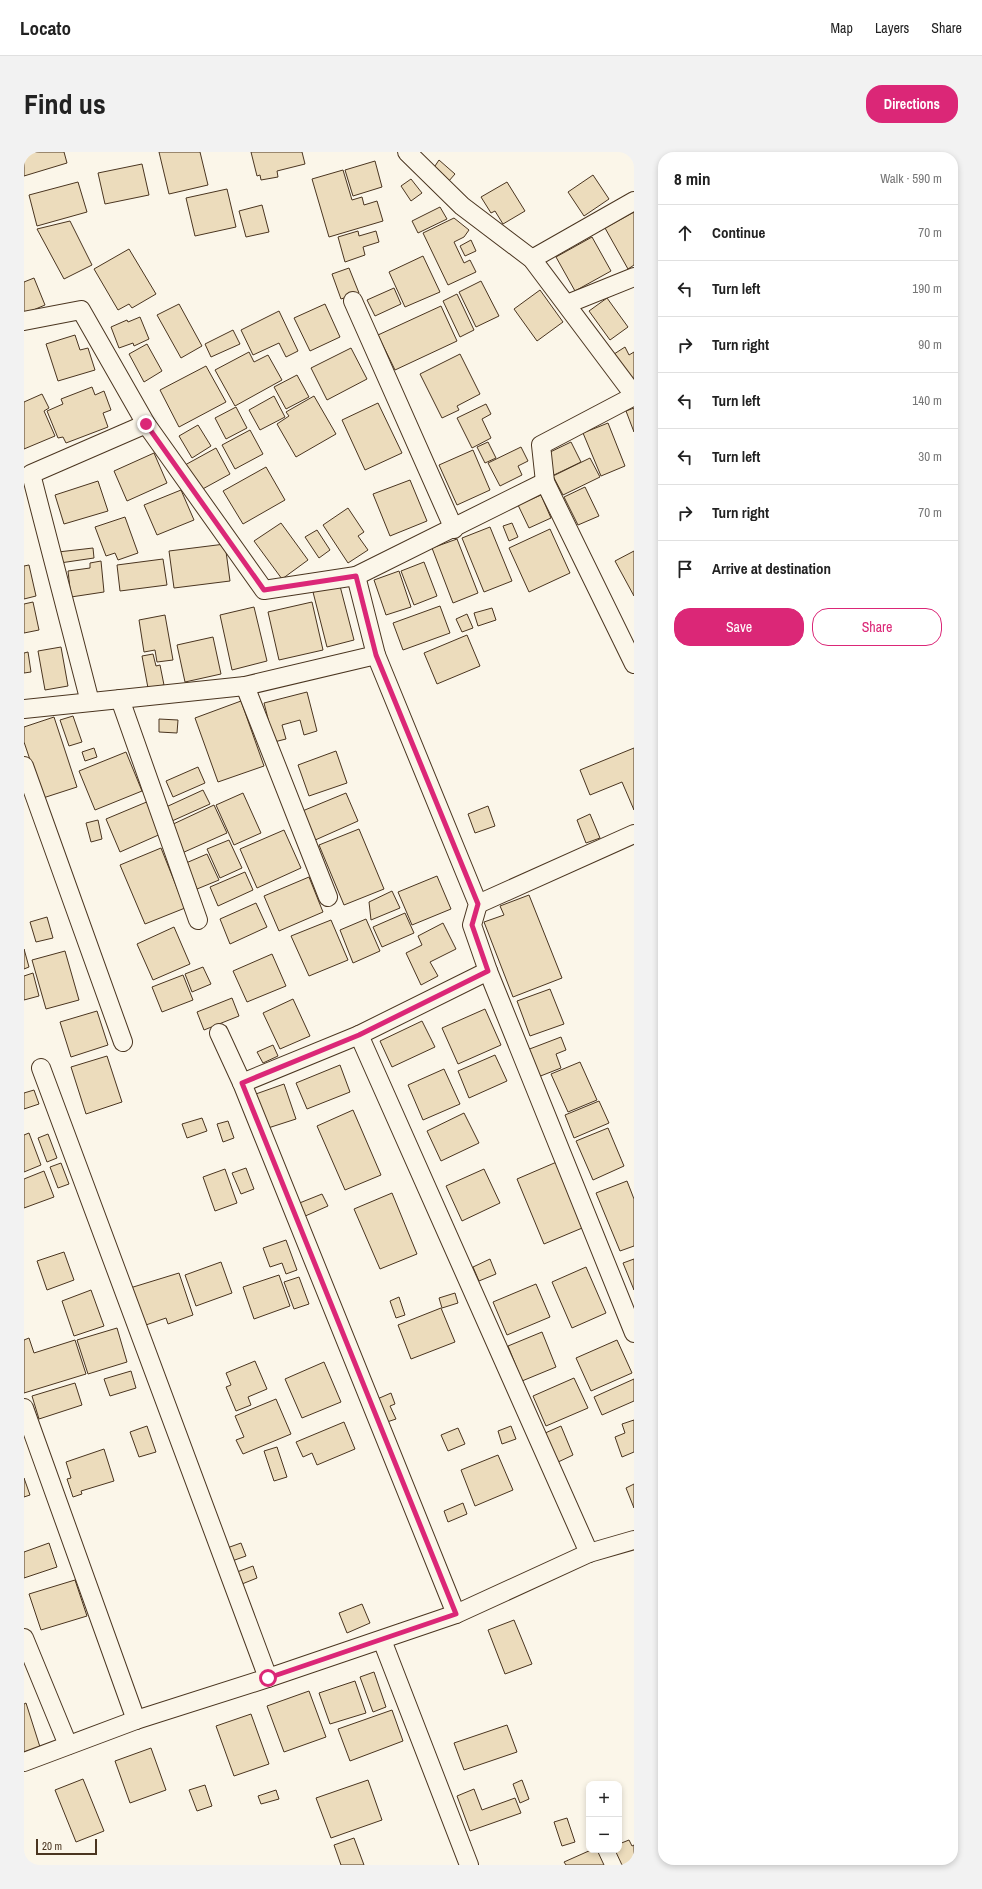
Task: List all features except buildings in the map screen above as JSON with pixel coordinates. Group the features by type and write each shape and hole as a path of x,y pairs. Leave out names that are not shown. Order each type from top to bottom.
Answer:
{"street":[{"path":"407,152 462,206 532,260 567,304 634,395 541,445 545,482 634,664"},
{"path":"532,260 634,200"},
{"path":"567,304 634,277"},
{"path":"353,301 454,529"},
{"path":"24,321 81,310 146,424 264,590 356,576 454,529 545,482"},
{"path":"90,702 27,476 146,424"},
{"path":"356,576 376,655 478,904 472,925 488,971 634,1333"},
{"path":"24,710 245,686 376,655"},
{"path":"245,686 328,897"},
{"path":"120,699 198,920"},
{"path":"24,766 123,1042"},
{"path":"478,904 634,834"},
{"path":"242,1083 359,1035 488,971"},
{"path":"219,1033 242,1083 456,1614"},
{"path":"359,1035 589,1553"},
{"path":"41,1068 268,1678"},
{"path":"24,1408 136,1720"},
{"path":"24,1762 136,1720 268,1678 456,1614 589,1553 634,1540"},
{"path":"24,1638 68,1745"},
{"path":"382,1640 469,1865"}],"route":[{"path":"146,424 264,590 356,576 376,655 478,904 472,925 488,971 359,1035 242,1083 456,1614 268,1678"}]}
